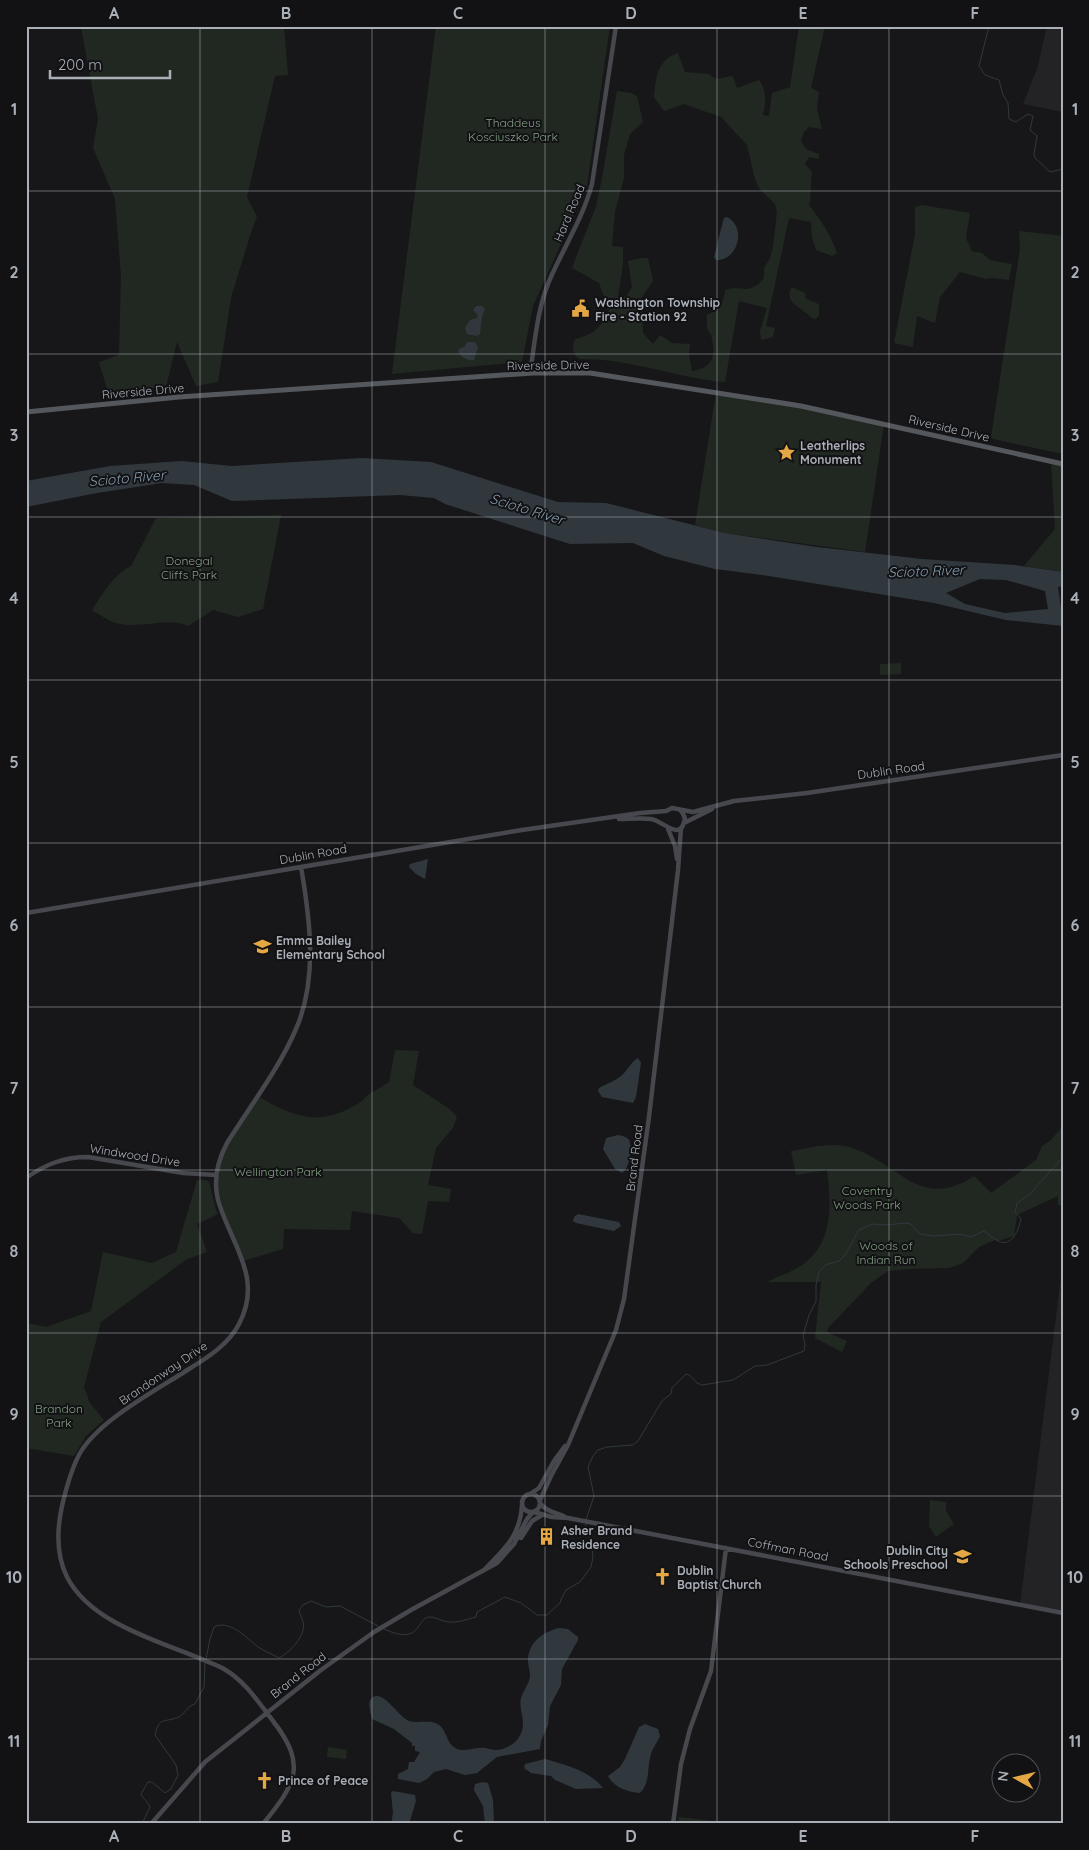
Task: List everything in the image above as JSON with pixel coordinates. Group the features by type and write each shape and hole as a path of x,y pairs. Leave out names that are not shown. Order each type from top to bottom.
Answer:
{"main road":[{"name":"Hard Road","path":"530,373 541,306 550,280 585,207 592,184 616,26"},
{"name":"Riverside Drive","path":"26,412 179,398 530,373 590,373 800,406 1063,464"},
{"name":"Dublin Road","path":"680,810 693,812 722,804 1063,755"},
{"name":"Dublin Road","path":"683,825 722,804"},
{"path":"675,808 680,810 684,816 683,825 676,830 666,826 663,817 666,811 675,808"},
{"name":"Dublin Road","path":"26,912 484,835 666,811"},
{"name":"Dublin Road","path":"603,819 651,819 666,826"},
{"name":"Brand Road","path":"540,1502 570,1439 616,1330 624,1299 648,1126 683,825"},
{"name":"Brand Road","path":"666,826 675,846 678,870"},
{"name":"Brandonway Drive","path":"263,1824 280,1803 290,1786 294,1767 291,1749 282,1733 242,1682 224,1669 117,1623 85,1601 67,1576 62,1562 58,1524 67,1486 80,1454 90,1440 105,1424 208,1357 239,1325 246,1305 248,1284 244,1261 217,1198 216,1175 226,1143 282,1058 300,1020 310,970 309,929 301,867"},
{"name":"Windwood Drive","path":"26,1178 56,1161 78,1157 88,1157 183,1173 216,1175"},
{"name":"Brand Road","path":"530,1494 539,1488 554,1461 570,1439"},
{"path":"530,1494 537,1496 540,1502 539,1509 534,1512 527,1512 522,1505 523,1499 530,1494"},
{"name":"Coffman Road","path":"540,1502 550,1511 568,1518"},
{"name":"Brand Road","path":"481,1573 501,1554 515,1535 521,1520 522,1505"},
{"name":"Brand Road","path":"514,1544 527,1519 534,1512"},
{"name":"Coffman Road","path":"534,1512 1063,1613"},
{"name":"Brand Road","path":"151,1824 200,1767 266,1713 374,1632 497,1563 518,1542 532,1521 544,1515"},
{"path":"673,1824 681,1764 690,1729 709,1679 714,1656 726,1548"}],"shaded area":[{"path":"1047,26 1063,26 1063,112 1023,104 1037,69"},
{"path":"1063,1260 1063,1613 1020,1605"}],"green space":[{"path":"284,26 288,75 275,76 247,197 257,217 231,298 218,382 196,386 177,342 166,387 108,392 99,362 119,355 121,276 115,199 93,148 98,119 81,27"},
{"name":"Thaddeus Kosciuszko Park","path":"436,26 610,26 587,186 533,306 522,362 392,374"},
{"path":"799,26 825,26 811,88 819,92 817,108 822,129 809,127 804,132 801,141 806,149 819,154 819,159 809,157 805,164 812,172 809,205 832,240 837,253 832,256 816,250 812,237 811,222 789,218 766,326 775,328 773,337 761,340 760,331 767,308 739,301 725,382 689,377 616,362 579,359 573,350 575,339 596,330 603,322 609,310 599,283 572,268 596,206 617,91 637,96 643,122 630,134 624,155 624,178 615,212 612,246 623,247 623,264 618,297 626,297 632,287 628,261 648,258 653,281 642,297 643,333 653,344 660,335 672,343 690,344 689,354 692,371 700,369 709,363 713,354 711,335 707,328 707,315 720,305 724,298 725,290 750,289 759,284 764,278 764,268 770,258 773,247 777,212 775,204 759,188 747,145 721,117 684,104 664,111 654,97 659,70 666,60 678,53 685,72 709,74 716,79 733,76 737,88 759,80 765,97 763,115 769,116 772,93 790,87"},
{"path":"922,205 970,213 966,238 972,251 982,253 990,260 1012,264 1009,280 986,279 960,272 940,297 935,323 917,316 913,347 894,343 915,234 915,207"},
{"path":"1019,231 1063,236 1063,454 991,437 1020,249"},
{"path":"792,287 805,293 806,299 819,304 819,315 816,319 810,317 793,302 790,296"},
{"path":"716,392 884,424 865,552 725,533 695,525"},
{"path":"1051,461 1063,464 1063,572 1024,566 1055,529"},
{"name":"Donegal Cliffs Park","path":"281,515 263,609 238,617 213,610 188,626 172,622 125,625 110,621 92,610 113,580 131,566 156,518"},
{"path":"901,663 901,674 880,675 880,664"},
{"name":"Wellington Park","path":"395,1050 419,1051 413,1085 451,1110 457,1117 453,1128 436,1148 428,1185 451,1189 449,1202 428,1201 422,1234 413,1233 399,1218 352,1211 350,1230 284,1229 283,1249 243,1261 217,1198 216,1179 221,1154 257,1096 281,1109 304,1116 315,1118 340,1113 356,1105 369,1094 389,1082"},
{"name":"Coventry Woods Park","path":"1063,1126 1063,1205 1058,1205 1058,1196 1017,1215 1014,1236 998,1241 995,1240 979,1247 963,1263 949,1268 888,1271 871,1283 828,1328 827,1332 847,1341 842,1352 815,1338 821,1282 767,1282 805,1263 814,1254 826,1232 829,1207 827,1170 796,1175 791,1151 821,1146 844,1146 868,1155 910,1181 924,1187 939,1189 955,1186 974,1176 991,1193 1036,1160 1042,1146 1050,1141"},
{"name":"Brandon Park","path":"197,1180 209,1182 218,1214 197,1224 207,1252 187,1259 101,1322 84,1387 90,1403 104,1420 86,1436 74,1456 26,1448 26,1323 46,1327 91,1311 103,1252 152,1263 176,1252"},
{"path":"930,1500 946,1502 946,1511 954,1524 936,1537 929,1526"},
{"path":"328,1747 347,1750 346,1759 327,1757"},
{"path":"679,1817 739,1824 678,1824"}],"water":[{"path":"727,217 737,228 737,243 730,255 724,259 716,260 714,257 723,221"},
{"path":"476,306 482,306 485,309 482,316 480,334 477,336 467,334 465,328 470,320 477,318 478,315 473,310"},
{"path":"467,342 475,342 478,347 474,360 464,358 458,350 465,346"},
{"name":"Scioto River","path":"362,458 431,462 558,502 606,503 725,533 817,547 922,559 1015,565 1063,572 1063,586 1058,587 1061,608 1063,609 1063,626 1006,620 934,603 715,569 664,556 633,543 570,544 445,504 434,498 400,495 232,501 194,485 162,483 26,507 26,481 110,466 182,461 231,466","holes":["980,579 1006,580 1045,591 1048,609 1005,613 965,604 946,593"]},
{"path":"428,859 425,879 409,867 410,864"},
{"path":"638,1058 641,1063 636,1097 633,1103 602,1097 598,1091 599,1088 621,1076"},
{"path":"618,1135 627,1138 630,1143 627,1168 622,1173 615,1169 603,1149 606,1138"},
{"path":"578,1214 619,1222 621,1226 614,1231 576,1223 573,1221 574,1217"},
{"path":"559,1628 568,1629 578,1637 578,1640 562,1669 561,1685 550,1706 548,1725 541,1741 540,1749 497,1757 477,1773 465,1775 446,1769 434,1772 427,1779 419,1783 398,1779 398,1774 408,1769 409,1762 414,1762 420,1752 415,1751 415,1746 412,1746 412,1743 394,1729 372,1719 370,1701 373,1697 378,1696 387,1701 409,1721 436,1723 442,1728 453,1747 457,1749 482,1748 495,1750 505,1748 514,1743 521,1734 523,1721 521,1698 528,1684 530,1674 528,1661 531,1648 542,1635"},
{"path":"645,1724 658,1729 660,1736 652,1752 647,1781 643,1789 640,1793 631,1792 614,1784 608,1776 620,1767 639,1727"},
{"path":"545,1759 584,1772 603,1788 576,1789 555,1780 551,1776 531,1773 524,1768 525,1764"},
{"path":"488,1783 493,1800 494,1824 485,1824 483,1806 474,1790 475,1784"},
{"path":"393,1791 415,1795 416,1801 409,1824 391,1824 393,1813 391,1793"}],"waterway":[{"path":"989,26 979,66 985,75 999,80 1003,95 1008,103 1009,119 1016,122 1028,114 1033,116 1030,130 1037,136 1035,158 1050,172 1063,169"},
{"path":"586,1520 594,1496 588,1467 593,1456 598,1450 607,1447 633,1445 638,1441 662,1401 671,1394 672,1388 686,1374 702,1385 733,1380 755,1366 767,1365 804,1351 803,1336 809,1315 816,1301 816,1285 819,1272 825,1265 839,1261 845,1255 859,1230 872,1224 905,1223 911,1224 920,1234 934,1236 960,1234 971,1237 984,1231 998,1241 1007,1242 1014,1237 1020,1223 1021,1219 1015,1212 1017,1203 1030,1194 1063,1157"},
{"path":"384,1629 406,1635 416,1630 425,1618 430,1617 449,1622 466,1620 476,1617 477,1612 505,1597 521,1603 537,1615 547,1615 560,1603 566,1590 580,1582 591,1567 593,1557 591,1540 585,1530 586,1524"},
{"path":"206,1659 214,1627 220,1625 232,1627 258,1647 279,1658 288,1652 300,1638 304,1627 299,1610 303,1605 311,1601 326,1607 340,1606 378,1626"},
{"path":"142,1824 150,1807 141,1794 148,1782 152,1782 165,1793 171,1789 178,1775 176,1765 155,1735 158,1725 163,1721 179,1717 190,1706 195,1704 204,1687 205,1663"}],"place":[{"name":"Washington Township Fire - Station 92","path":"581,309"},
{"name":"Leatherlips Monument","path":"786,452"},
{"name":"Emma Bailey Elementary School","path":"262,947"},
{"name":"Asher Brand Residence","path":"547,1537"},
{"name":"Dublin City Schools Preschool","path":"962,1557"},
{"name":"Dublin Baptist Church","path":"663,1577"},
{"name":"Prince of Peace","path":"264,1780"}],"park label":[{"name":"Woods of Indian Run","path":"886,1252"}]}
